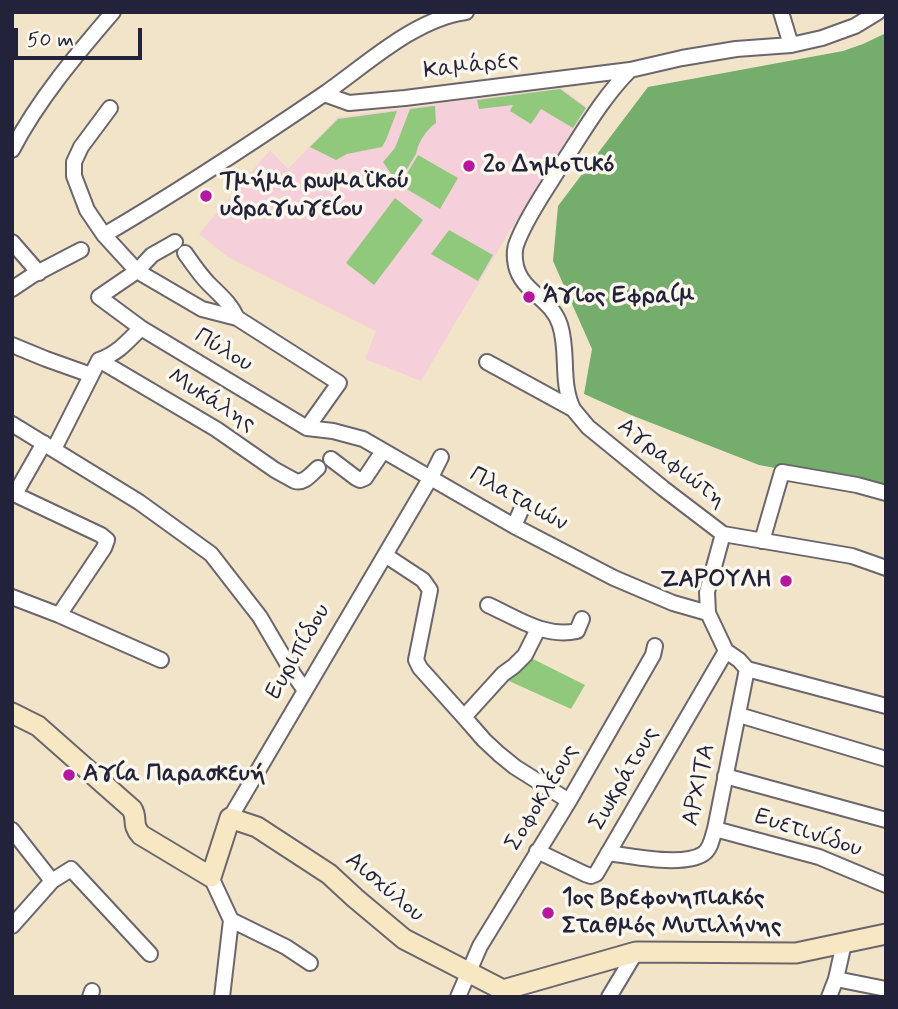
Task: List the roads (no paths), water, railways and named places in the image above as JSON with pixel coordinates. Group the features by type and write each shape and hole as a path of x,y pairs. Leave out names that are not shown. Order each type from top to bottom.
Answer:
{"street":[{"path":"12,150 43,100 113,12"},
{"path":"104,235 190,183 403,38 432,22 466,12"},
{"path":"781,12 791,46"},
{"name":"Καμάρες","path":"324,94 349,103 405,99 630,70 682,58 791,46 855,26 878,12"},
{"path":"573,409 566,393 564,343 558,317 552,307 522,281 514,253 516,242 547,188 613,87 630,70"},
{"path":"110,108 81,147 74,162 74,176 87,210 104,235 137,271 202,309 237,318 339,383 307,428"},
{"path":"12,242 39,273"},
{"path":"137,271 152,255 180,247 209,284 224,297 237,318"},
{"path":"12,289 81,250"},
{"name":"Πύλου","path":"137,271 99,297 141,328 307,428"},
{"path":"59,615 107,540 13,493 49,446 99,360 113,355 141,328"},
{"path":"12,345 91,375"},
{"name":"Μυκάλης","path":"99,360 216,429 298,483 318,468"},
{"name":"Αγραφιώτη","path":"487,362 573,409 588,427 723,534 852,556 886,568"},
{"path":"12,424 139,502 211,554 260,617 304,689"},
{"name":"Πλαταιών","path":"307,428 363,439 514,526 614,578 673,603 708,612"},
{"path":"331,459 360,480 365,478 383,451"},
{"name":"Ευριπίδου","path":"211,877 230,818 441,457"},
{"path":"762,541 782,472 857,485 886,493"},
{"path":"514,526 522,508"},
{"path":"723,534 708,592 708,612 726,651 740,660 747,669 886,706"},
{"path":"385,555 429,586 416,660 420,668 499,754 569,802"},
{"path":"12,597 161,660"},
{"path":"488,605 538,629 564,634 577,631 582,619"},
{"path":"464,717 503,674 525,655 538,629"},
{"name":"Σοφοκλέους","path":"458,997 481,946 569,802 653,655 655,646"},
{"name":"Σωκράτους","path":"537,851 591,876 596,874 726,651"},
{"name":"ΑΡΧΙΤΑ","path":"608,853 669,860 692,858 706,852 715,829 747,669"},
{"path":"12,713 38,726 132,809 135,828 141,835 211,877 231,920 222,997"},
{"path":"738,715 886,759"},
{"path":"725,776 886,820"},
{"name":"Αισχύλου","path":"230,818 262,830 329,874 404,939 503,993"},
{"name":"Ευετινίδου","path":"715,829 829,861 886,885"},
{"path":"12,830 52,881"},
{"path":"12,926 52,881 71,869 150,954"},
{"path":"231,920 286,947 310,963"},
{"path":"503,993 636,952 796,953 886,933"},
{"path":"829,997 844,943"},
{"path":"609,997 636,952"},
{"path":"836,979 886,989"}],"place":[{"name":"2ο Δημοτικό","path":"469,166"},
{"name":"Τμήμα ρωμαϊκού υδραγωγείου","path":"206,196"},
{"name":"Άγιος Εφραίμ","path":"529,297"},
{"name":"ΖΑΡΟΥΛΗ","path":"786,581"},
{"name":"Αγία Παρασκευή","path":"69,775"},
{"name":"1ος Βρεφονηπιακός Σταθμός Μυτιλήνης","path":"548,913"}]}
